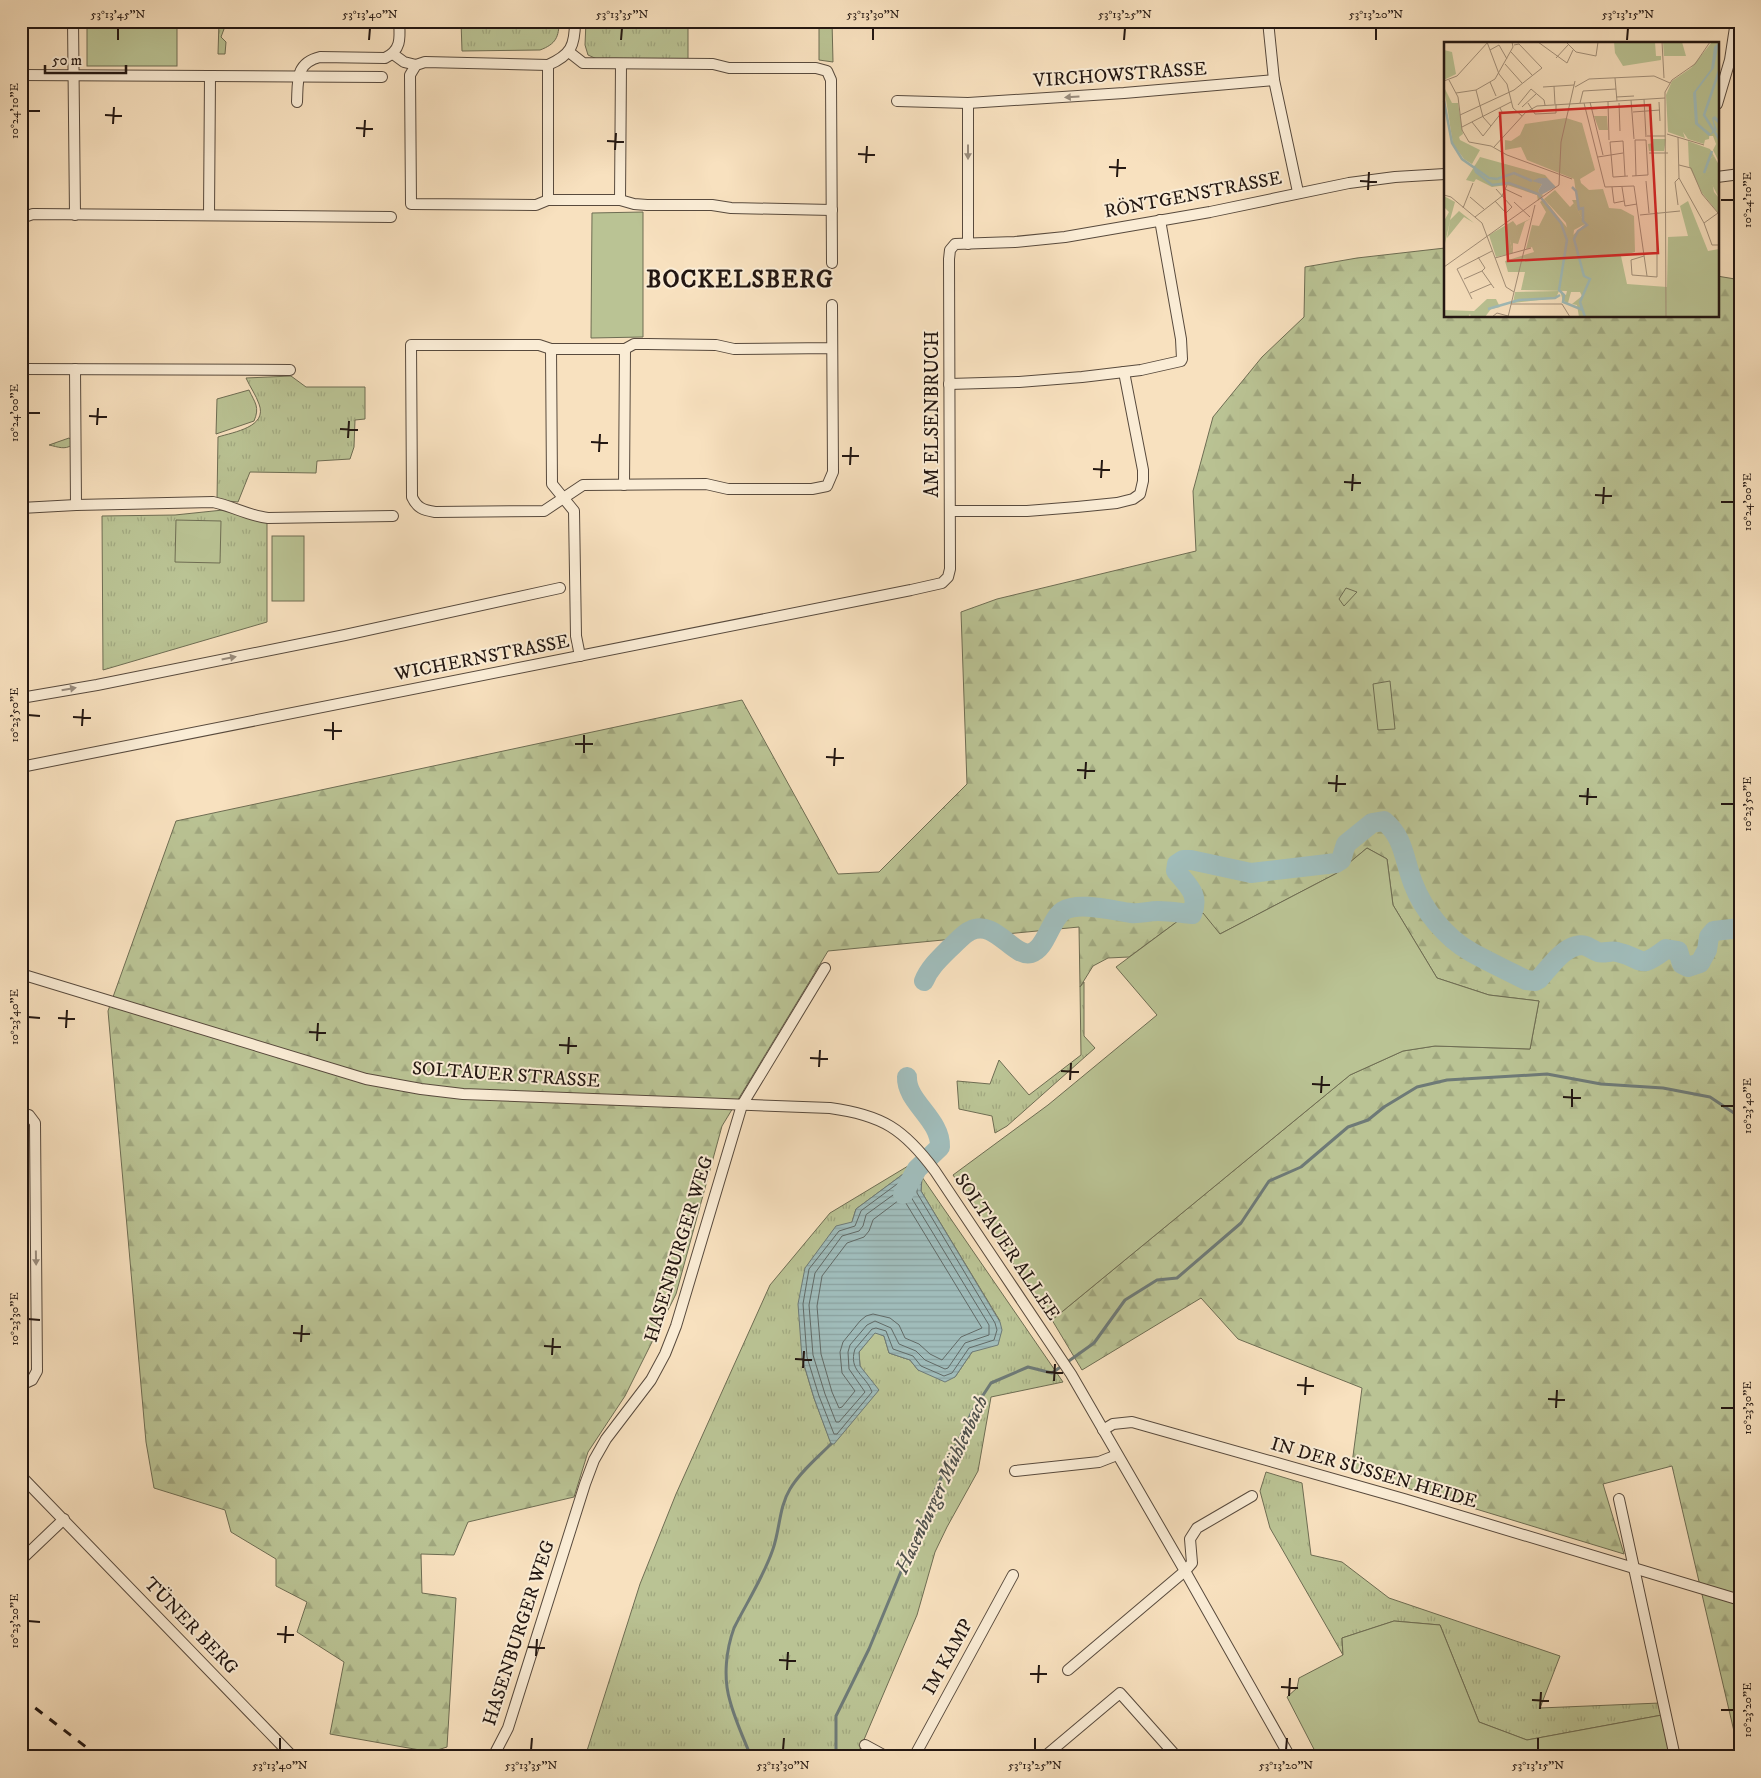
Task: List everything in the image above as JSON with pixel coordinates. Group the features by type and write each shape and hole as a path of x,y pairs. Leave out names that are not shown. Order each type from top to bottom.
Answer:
{"street":[{"path":"73,21 75,214"},
{"path":"296,102 298,76 302,66 310,60 320,57 385,58 393,54 398,45 399,21"},
{"path":"393,54 404,62 416,65 425,62 548,65 561,59 569,52 573,42 575,21"},
{"path":"1268,21 1274,80 1298,192"},
{"path":"1718,101 1730,60 1736,21"},
{"path":"569,52 583,63 714,64 729,68 816,68 827,71 831,80 832,263"},
{"path":"620,200 621,64"},
{"path":"416,65 410,75 411,204 536,205 548,200 620,200 634,204 832,210"},
{"path":"548,65 548,200"},
{"path":"21,75 382,76"},
{"path":"209,216 210,76"},
{"name":"VIRCHOWSTRASSE","path":"897,101 968,103 1274,80"},
{"path":"968,103 968,244"},
{"name":"RÖNTGENSTRASSE","path":"950,250 955,244 1015,242 1065,237 1210,212 1349,182 1444,174"},
{"path":"1718,177 1740,174"},
{"path":"21,218 33,214 390,217"},
{"path":"949,384 1019,382 1124,372 1175,364 1182,359 1181,339 1160,220"},
{"name":"AM ELSENBRUCH","path":"948,577 950,569 950,250"},
{"path":"831,348 734,349 716,345 634,344 625,349 551,349 539,346 411,345 412,498 416,505 423,510 435,512 544,511 583,485 706,484 728,489 812,489 827,486 833,472 832,305"},
{"path":"551,349 552,484 574,511 576,636 580,656"},
{"path":"624,484 625,349"},
{"path":"21,369 290,370"},
{"path":"76,369 76,505"},
{"path":"950,511 1026,511 1077,507 1117,503 1133,499 1140,494 1143,481 1142,458 1124,372"},
{"path":"21,508 212,502 258,517 268,518 393,516"},
{"name":"WICHERNSTRASSE","path":"21,767 911,590 942,582 948,577"},
{"path":"21,698 270,650 560,588"},
{"name":"HASENBURGER WEG","path":"493,1757 508,1728 594,1460 606,1439 651,1380 674,1333 742,1105 825,968"},
{"name":"SOLTAUER STRASSE","path":"21,974 366,1079 390,1084 462,1094 742,1105"},
{"name":"SOLTAUER ALLEE","path":"742,1105 830,1108 854,1111 895,1128 911,1141 935,1171 1071,1374 1103,1430"},
{"path":"21,1113 29,1115 35,1123 37,1362 37,1371 32,1380 21,1385"},
{"name":"IN DER SÜSSEN HEIDE","path":"1103,1430 1113,1424 1132,1422 1404,1499 1740,1600"},
{"path":"1103,1430 1290,1757"},
{"path":"1015,1471 1099,1462 1117,1455"},
{"name":"TÜNER BERG","path":"21,1476 293,1757"},
{"path":"1068,1670 1185,1571 1192,1563 1190,1539 1197,1528 1252,1496"},
{"path":"1619,1499 1675,1757"},
{"path":"21,1560 64,1520"},
{"name":"IM KAMP","path":"914,1757 1013,1574"},
{"path":"1044,1757 1120,1693 1177,1757"},
{"path":"865,1745 887,1757"}],"green space":[{"path":"87,21 177,21 177,66 87,66"},
{"path":"219,21 227,21 221,37 226,42 225,54 218,54"},
{"path":"461,21 559,21 556,39 550,45 540,50 462,51"},
{"path":"586,21 688,21 688,59 597,59 588,55 585,45"},
{"path":"819,21 832,21 833,62 819,60"},
{"path":"643,212 643,337 591,338 592,213"},
{"path":"1444,248 1444,318 1718,318 1718,276 1735,279 1740,308 1740,1757 1672,1466 1603,1484 1624,1554 1351,1471 1362,1388 1238,1339 1201,1298 1082,1370 1052,1320 1350,1075 1403,1051 1435,1046 1530,1049 1539,1001 1489,995 1437,978 1393,905 1387,859 1367,848 1337,873 1220,934 1182,918 1129,957 1108,958 1093,966 1080,987 1079,927 828,951 722,1126 676,1294 625,1396 588,1452 574,1497 468,1522 454,1555 421,1554 422,1593 456,1598 447,1747 431,1752 330,1734 344,1662 297,1632 307,1602 276,1586 276,1559 231,1532 225,1510 154,1488 146,1442 108,1011 176,821 742,700 838,874 879,872 967,784 961,612 997,599 1196,551 1193,491 1213,417 1262,357 1304,317 1305,267 1357,258"},
{"path":"291,376 306,387 365,387 365,419 355,420 354,447 350,459 317,461 316,473 250,472 238,502 217,500 218,437 248,427 259,418 259,404 246,378"},
{"path":"249,390 257,408 254,421 216,434 217,399"},
{"path":"69,438 73,441 69,447 61,448 49,445"},
{"path":"223,510 267,521 267,622 103,670 102,516 175,515"},
{"path":"176,520 221,521 220,563 175,562"},
{"path":"272,536 304,536 304,601 272,601"},
{"path":"1346,588 1357,592 1344,606 1339,599"},
{"path":"1390,681 1395,729 1378,730 1373,684"},
{"path":"1367,848 1387,859 1393,905 1437,978 1489,995 1539,1001 1530,1049 1435,1046 1403,1051 1350,1075 1052,1320 953,1175 1048,1105 1157,1015 1116,967 1182,918 1203,913 1220,934 1337,873"},
{"path":"1084,982 1084,1036 1095,1048 1007,1126 995,1133 992,1116 959,1109 957,1081 990,1084 999,1060 1029,1095 1081,1055 1080,987"},
{"path":"913,1163 914,1166 856,1209 802,1358 814,1398 831,1443 860,1366 859,1352 875,1332 884,1336 889,1353 910,1360 918,1370 955,1377 972,1352 1000,1321 921,1191 922,1177 1063,1382 991,1397 978,1471 935,1552 917,1615 860,1749 859,1757 585,1757 640,1584 676,1494 770,1285 830,1213"},
{"path":"1266,1472 1302,1483 1311,1555 1342,1562 1389,1598 1560,1656 1540,1708 1660,1703 1662,1715 1527,1740 1479,1722 1440,1625 1394,1621 1342,1638 1343,1655 1270,1528 1260,1491"},
{"path":"1394,1621 1440,1625 1479,1722 1527,1740 1662,1715 1671,1757 1318,1757 1287,1697 1297,1688 1299,1678 1343,1655 1342,1638"}],"water":[{"path":"914,1166 922,1177 921,1191 1000,1322 1002,1330 998,1345 972,1352 955,1377 945,1382 918,1370 910,1360 889,1353 884,1336 875,1333 859,1352 860,1366 879,1390 834,1444 831,1444 802,1358 798,1304 805,1268 836,1226 852,1222 856,1209"}],"waterway":[{"name":"Hasenburger Mühlenbach","path":"924,981 939,959 962,936 970,931 979,928 988,930 1017,950 1031,953 1040,946 1059,915 1070,908 1087,907 1131,913 1158,911 1192,914 1195,901 1194,896 1176,871 1177,864 1183,860 1191,860 1251,873 1336,863 1341,860 1346,844 1372,823 1384,821 1391,827 1400,842 1417,893 1429,913 1444,931 1471,952 1526,980 1535,981 1539,979 1560,955 1579,945 1600,952 1612,951 1626,954 1641,961 1650,960 1666,949 1678,951 1682,964 1688,967 1700,963 1707,950 1709,937 1714,931 1740,928"},
{"name":"Hasenburger Mühlenbach","path":"836,1757 836,1716 869,1649 902,1569 927,1525 934,1493 972,1412 991,1383 1028,1367 1052,1373 1094,1343 1125,1300 1157,1280 1177,1278 1241,1223 1269,1181 1301,1167 1348,1127 1368,1120 1384,1107 1417,1087 1447,1080 1547,1074 1601,1084 1663,1088 1710,1097 1740,1117"},
{"name":"Hasenburger Mühlenbach","path":"903,1194 917,1169 940,1147 939,1137 935,1128 912,1095 907,1077"},
{"name":"Hasenburger Mühlenbach","path":"751,1757 734,1715 728,1692 726,1664 731,1637 769,1559 786,1496 809,1465 831,1444"}],"railway":[{"path":"21,1697 99,1757"}],"district":[{"name":"BOCKELSBERG","path":"740,280"}]}
